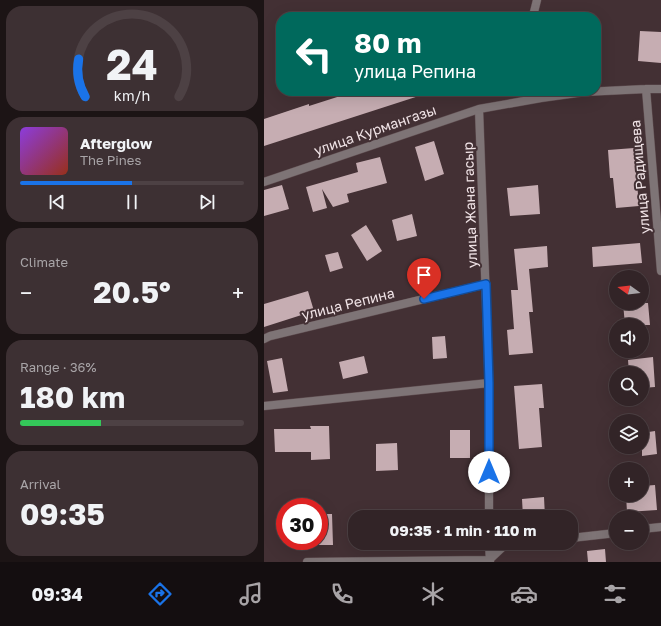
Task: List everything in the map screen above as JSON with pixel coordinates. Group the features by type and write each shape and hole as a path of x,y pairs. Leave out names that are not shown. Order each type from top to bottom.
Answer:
{"street":[{"path":"534,12 537,0"},
{"name":"улица Курмангазы","path":"601,91 646,88 661,89"},
{"name":"улица Радищева","path":"646,88 661,266"},
{"name":"улица Курмангазы","path":"264,182 479,108 532,96"},
{"name":"улица Жана гасыр","path":"479,108 489,383 489,510"},
{"name":"улица Репина","path":"264,339 270,336 486,284"},
{"path":"264,406 489,383"},
{"path":"649,528 661,527"},
{"path":"578,537 609,534"},
{"path":"489,550 489,561"},
{"path":"307,562 489,561 500,550"}],"building":[{"path":"640,31 661,32 661,63 638,61"},
{"path":"340,96 419,96 264,146 264,119 309,104 309,106"},
{"path":"434,141 444,174 425,181 415,147"},
{"path":"634,148 639,206 616,208 613,178 610,178 608,150"},
{"path":"380,157 387,183 347,194 349,202 333,207 322,189 327,208 313,212 306,187 358,172 356,163"},
{"path":"282,185 289,209 264,216 264,190"},
{"path":"538,185 540,214 510,216 507,188"},
{"path":"412,214 417,236 397,241 392,220"},
{"path":"366,225 382,251 367,261 351,235"},
{"path":"640,243 642,263 593,267 592,247"},
{"path":"547,246 548,267 529,269 533,312 529,312 533,353 509,355 507,330 514,329 511,290 518,290 514,249"},
{"path":"338,252 343,268 330,272 325,255"},
{"path":"308,291 314,311 264,327 264,304"},
{"path":"624,310 649,310 650,325 649,318 624,318"},
{"path":"445,336 447,358 433,359 432,337"},
{"path":"364,356 368,373 343,379 339,362"},
{"path":"653,357 655,387 649,387 649,366 628,366 628,360"},
{"path":"282,358 288,391 273,393 267,361"},
{"path":"542,384 544,408 539,408 542,447 519,449 514,386"},
{"path":"310,426 329,426 330,459 311,460 311,452 275,452 274,429 311,429"},
{"path":"450,430 470,430 470,458 450,458"},
{"path":"655,431 657,454 642,456 642,454 649,454 649,432"},
{"path":"397,443 398,470 376,471 376,444"},
{"path":"649,485 655,485 657,510 627,510 626,502 649,502"},
{"path":"544,497 545,510 523,510 522,499"},
{"path":"328,514 332,514 333,545 328,545"},
{"path":"605,549 606,562 588,562 587,551"}],"route":[{"path":"424,299 486,284 489,383 489,472"}]}
